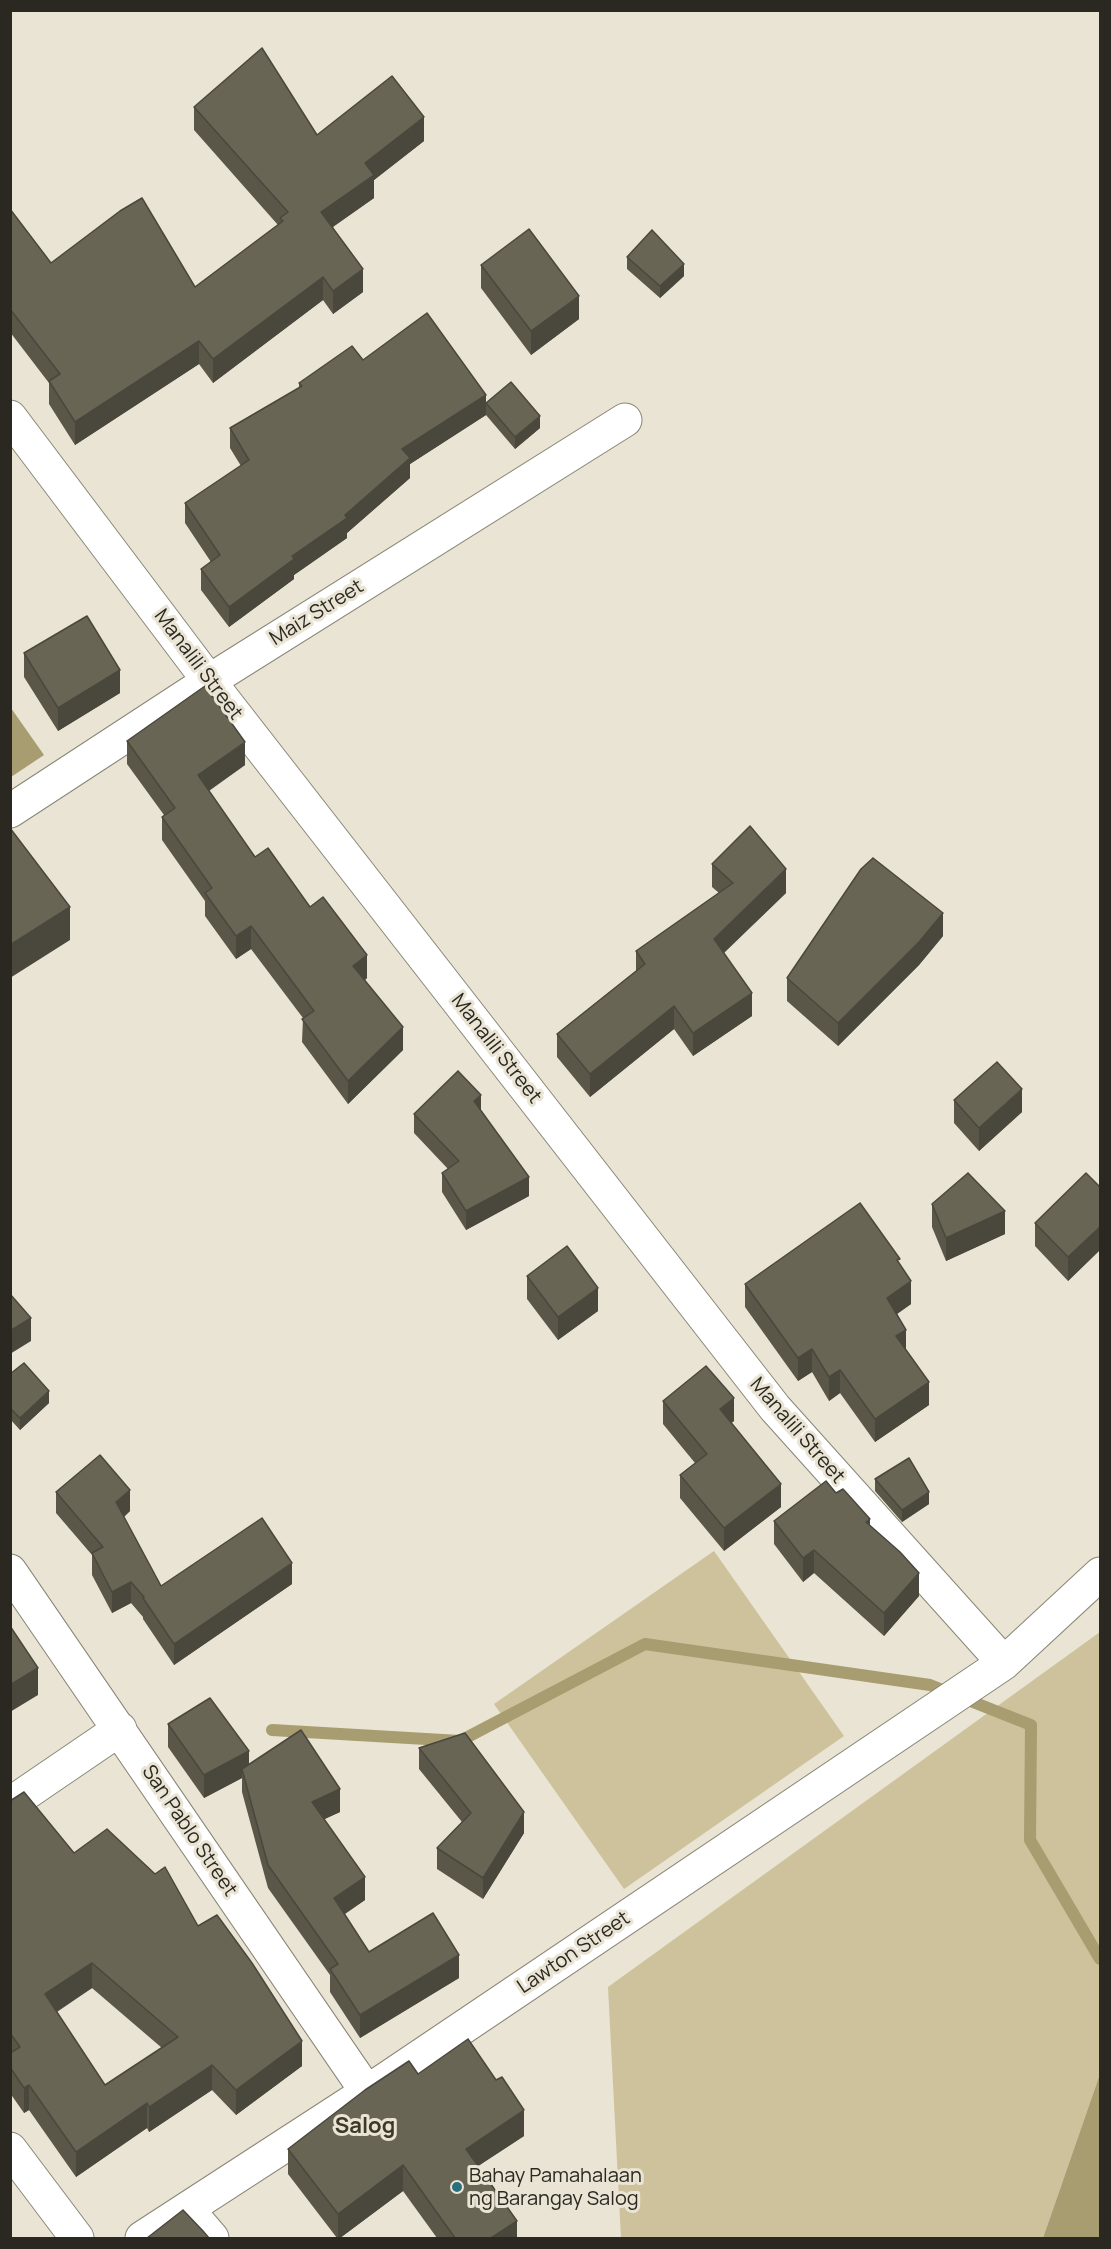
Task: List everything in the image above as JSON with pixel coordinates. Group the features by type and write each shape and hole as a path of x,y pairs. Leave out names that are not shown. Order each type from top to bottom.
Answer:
{"street":[{"name":"Manalili Street","path":"10,417 209,681 774,1408 1004,1663"},
{"name":"Maiz Street","path":"10,811 209,681 625,420"},
{"name":"San Pablo Street","path":"10,1571 367,2092"},
{"name":"Lawton Street","path":"142,2238 367,2092 1004,1663 1101,1574"},
{"path":"10,1804 120,1729"},
{"path":"10,2150 77,2238"},
{"path":"187,2209 212,2238"}],"shaded area":[{"path":"11,708 44,755 10,777"},
{"path":"714,1551 844,1736 624,1889 494,1704"},
{"path":"1100,1632 1100,2074 1043,2238 621,2238 608,1987"},
{"path":"1100,2074 1100,2238 1043,2238"}],"building":[{"path":"262,48 317,135 392,76 424,117 365,163 374,175 321,212 363,269 333,291 323,277 213,359 199,341 75,422 49,381 60,374 10,309 10,209 51,263 120,211 142,198 195,287 283,221 280,218 288,212 194,107"},
{"path":"529,229 579,296 531,331 481,265"},
{"path":"652,230 684,264 660,286 627,257"},
{"path":"427,313 486,395 402,449 410,458 345,515 347,518 292,556 294,559 229,607 201,569 220,555 185,503 249,460 230,428 302,386 299,383 352,346 363,360"},
{"path":"511,382 540,416 515,437 486,403"},
{"path":"87,616 120,670 58,708 24,653"},
{"path":"205,686 245,742 198,775 255,857 268,848 310,907 323,897 367,955 353,966 403,1027 348,1081 302,1019 314,1011 251,926 236,936 205,893 212,888 162,817 175,808 127,741"},
{"path":"750,826 786,869 714,939 752,993 693,1033 674,1006 590,1074 557,1034 645,964 636,951 733,883 712,864"},
{"path":"10,828 70,907 10,945"},
{"path":"873,858 943,913 919,942 838,1023 787,978 861,869"},
{"path":"997,1062 1022,1089 979,1128 954,1100"},
{"path":"458,1071 481,1095 474,1101 529,1177 466,1211 442,1173 459,1161 414,1114"},
{"path":"968,1173 1005,1211 946,1238 932,1204"},
{"path":"1086,1173 1101,1188 1101,1226 1068,1257 1035,1223"},
{"path":"860,1203 900,1259 897,1260 911,1281 887,1298 906,1330 896,1336 929,1382 875,1419 840,1370 829,1377 812,1349 798,1358 745,1284"},
{"path":"567,1246 598,1288 558,1317 527,1276"},
{"path":"10,1294 31,1318 10,1331"},
{"path":"24,1363 49,1391 20,1418 10,1408 10,1374"},
{"path":"706,1366 734,1398 720,1409 781,1484 724,1528 680,1475 707,1454 663,1401"},
{"path":"100,1455 130,1490 116,1502 161,1586 262,1518 292,1563 174,1644 144,1597 131,1582 112,1592 92,1553 103,1547 56,1492"},
{"path":"909,1458 929,1492 902,1510 875,1479"},
{"path":"826,1481 836,1493 843,1489 870,1519 866,1522 900,1552 919,1573 884,1613 814,1550 803,1558 774,1521"},
{"path":"10,1626 38,1668 10,1685"},
{"path":"210,1698 249,1751 204,1775 168,1724"},
{"path":"301,1730 340,1789 312,1802 365,1877 334,1898 369,1952 433,1913 459,1955 360,2015 330,1969 338,1964 268,1865 242,1769"},
{"path":"465,1733 524,1812 483,1878 437,1848 471,1813 419,1748"},
{"path":"24,1792 74,1853 107,1829 155,1874 165,1867 198,1926 217,1915 252,1963 302,2041 236,2090 212,2065 149,2107 147,2103 76,2152 29,2085 24,2088 10,2067 10,2053 20,2047 10,2033 10,1801","holes":["92,1963 178,2037 105,2085 45,1994"]},
{"path":"468,2039 496,2080 502,2077 524,2110 466,2149 517,2221 491,2238 455,2238 403,2165 338,2214 288,2149 365,2090 409,2061 418,2074"},
{"path":"183,2210 209,2238 147,2238"}],"waterway":[{"path":"272,1730 460,1741 645,1644 930,1685 1031,1725 1030,1840 1100,1959"}],"place":[{"name":"Bahay Pamahalaan ng Barangay Salog","path":"457,2187"}],"district":[{"name":"Salog","path":"365,2127"}]}
